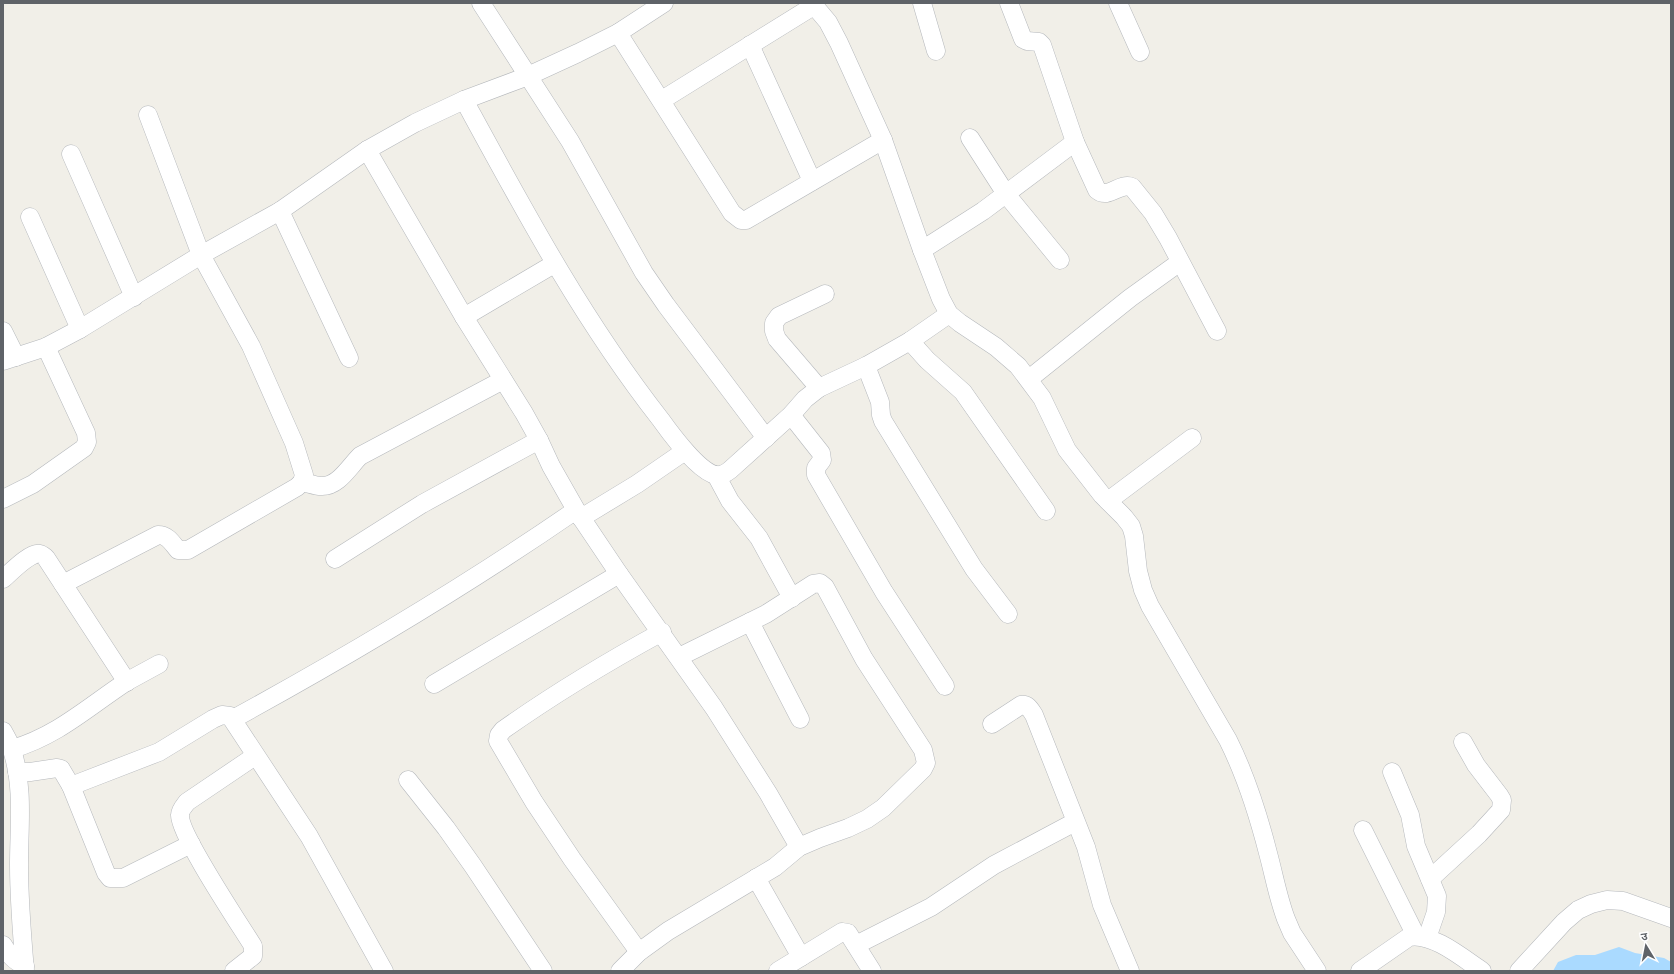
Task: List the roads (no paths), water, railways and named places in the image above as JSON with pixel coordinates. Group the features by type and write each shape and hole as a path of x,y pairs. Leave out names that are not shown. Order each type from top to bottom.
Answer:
{"street":[{"path":"481,3 570,141 644,272 666,305 766,438"},
{"path":"3,331 9,359 46,347 134,297 201,255 280,211 367,150 415,123 464,100 528,76 578,53 618,33 664,3"},
{"path":"922,3 936,51"},
{"path":"1009,3 1022,39 1039,42 1042,45 1075,142 1097,190 1107,194 1124,186 1132,187 1153,213 1217,331"},
{"path":"1118,3 1140,52"},
{"path":"662,100 813,4 828,22 883,140 922,250 941,299 949,314 996,347 1018,366 1042,398 1067,450 1108,501 1131,526 1134,536 1138,571 1145,595 1228,740 1238,761 1246,780 1256,812 1286,919 1292,933 1317,971"},
{"path":"618,33 736,218 746,220 883,140"},
{"path":"750,45 812,181"},
{"path":"464,100 554,264 604,343 642,396 685,451 710,472 716,475 722,475 730,470 791,415 805,399 819,388 866,366 910,341 949,314"},
{"path":"63,584 158,535 164,535 168,538 178,550 188,550 297,487 302,482 304,475 303,467 274,396 251,346 201,255 148,115"},
{"path":"970,138 1006,194 1060,260"},
{"path":"922,250 953,231 1006,194 1075,142"},
{"path":"367,150 464,317 539,440 551,466 578,514 619,574 662,632 740,748 799,847"},
{"path":"70,154 134,297"},
{"path":"280,211 349,358"},
{"path":"30,217 80,329"},
{"path":"1029,379 1130,298 1180,262"},
{"path":"464,317 554,264"},
{"path":"819,388 777,339 774,331 774,323 779,316 825,294"},
{"path":"910,341 927,360 963,392 1046,511"},
{"path":"3,498 39,480 84,448 87,442 86,433 46,347"},
{"path":"866,366 880,402 881,415 884,421 974,569 1008,614"},
{"path":"302,482 322,486 331,485 341,478 360,456 503,380"},
{"path":"791,415 821,453 822,460 816,468 816,475 884,592 945,686"},
{"path":"1108,501 1192,438"},
{"path":"335,559 422,504 539,440"},
{"path":"233,719 301,682 578,514 636,484 685,451"},
{"path":"716,475 730,501 759,538 792,598"},
{"path":"3,580 29,557 35,554 41,554 46,558 127,682"},
{"path":"434,684 619,574"},
{"path":"620,971 639,952 668,931 775,868 799,847 867,819 883,808 923,769 926,763 923,750 864,659 825,586 820,583 813,584 750,622 679,657"},
{"path":"750,622 800,719"},
{"path":"639,952 572,859 534,802 498,741 499,735 503,730 542,702 662,632"},
{"path":"6,737 31,744 55,731 127,682 158,664"},
{"path":"992,724 1024,704 1028,706 1034,715 1046,742 1075,822 1086,847 1102,905 1130,971"},
{"path":"71,786 159,752 217,717 227,714 233,719 255,756 309,836 384,971"},
{"path":"6,737 18,772 20,798 20,905 25,968"},
{"path":"1430,879 1479,834 1501,810 1502,800 1476,765 1463,742"},
{"path":"234,971 253,956 253,946 191,844 181,824 180,816 181,809 187,802 255,756"},
{"path":"18,772 30,772 57,768 61,769 71,786 106,873 110,878 123,878 191,844"},
{"path":"1392,772 1410,815 1416,846 1437,896 1438,905 1421,937"},
{"path":"408,780 446,828 543,971"},
{"path":"856,945 931,907 994,865 1041,838 1075,822"},
{"path":"1363,830 1421,937"},
{"path":"756,878 801,957"},
{"path":"1519,971 1564,922 1578,910 1591,904 1607,900 1623,901 1671,918"},
{"path":"778,971 842,932 848,933 872,971"},
{"path":"1360,971 1410,938 1421,937 1433,940 1482,971"},
{"path":"3,945 8,954 25,968"}],"water":[{"path":"1619,947 1635,953 1664,958 1671,962 1671,971 1553,971 1558,962 1576,955 1595,955"}]}
